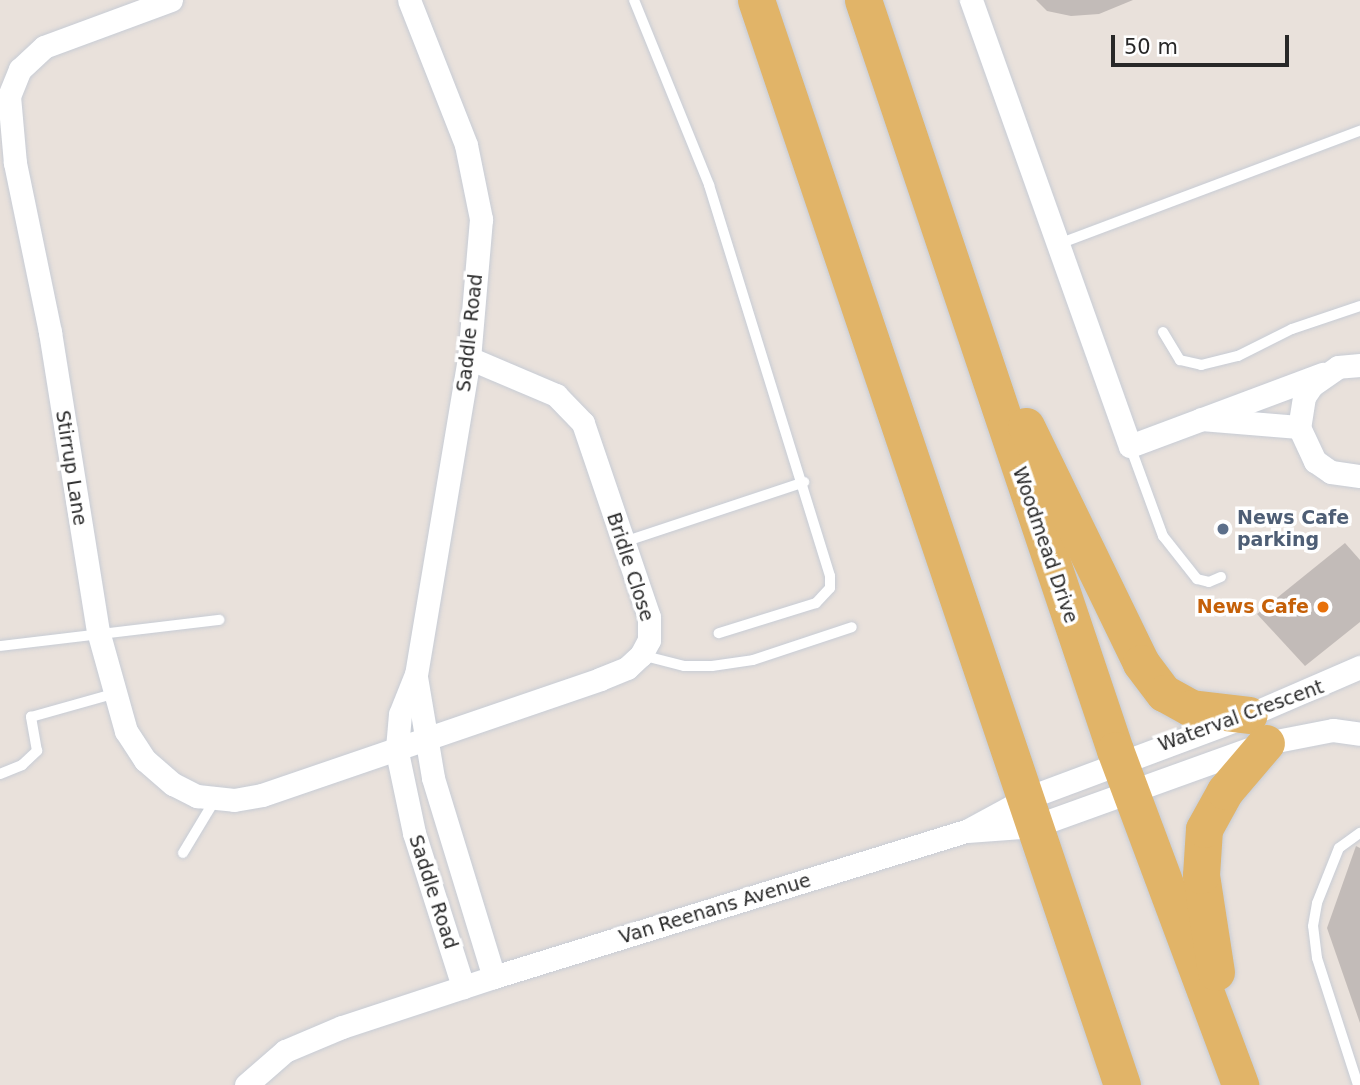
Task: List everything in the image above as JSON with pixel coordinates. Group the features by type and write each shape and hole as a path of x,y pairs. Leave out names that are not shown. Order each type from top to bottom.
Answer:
{"main road":[{"path":"756,0 1122,1085"},
{"name":"Woodmead Drive","path":"863,0 1126,777 1227,1042 1240,1085"},
{"path":"953,270 1140,663 1164,693 1191,708 1258,730 1204,829 1201,874 1227,1042"}],"street":[{"name":"Stirrup Lane","path":"170,0 44,47 20,69 9,96 15,163 50,332 97,631 113,694 126,731 145,760 173,784 197,796 216,798 262,795 426,742"},
{"name":"Saddle Road","path":"409,0 476,183 481,219 469,358 416,674 400,714 397,752 414,833 463,987"},
{"path":"971,0 1129,446 1323,374 1360,365"},
{"name":"Bridle Close","path":"469,358 556,395 575,410 624,542 650,628 640,655"},
{"path":"1323,374 1304,397 1299,427 1315,461 1331,472 1360,476"},
{"path":"1201,419 1299,427"},
{"path":"426,742 616,673 640,655"},
{"name":"Waterval Crescent","path":"1126,777 1258,730 1360,667"},
{"name":"Saddle Road","path":"416,674 426,742 494,977"},
{"name":"Waterval Crescent","path":"1126,777 1258,730 1360,734"},
{"name":"Van Reenans Avenue","path":"1031,812 1126,777"},
{"name":"Van Reenans Avenue","path":"246,1085 285,1051 463,987 1031,812 1126,777"}],"lane":[{"path":"634,0 709,185 804,482 830,576 825,597 719,633"},
{"path":"1056,245 1360,131"},
{"path":"1163,332 1180,360 1201,365 1238,356 1293,329 1360,306"},
{"path":"1129,446 1163,536 1197,579 1209,582 1221,577"},
{"path":"624,542 804,482"},
{"path":"0,646 97,631 219,620"},
{"path":"640,655 684,666 712,666 753,660 852,627"},
{"path":"0,774 22,765 37,751 31,717 113,694"},
{"path":"183,853 216,798"},
{"path":"1358,1085 1317,958 1313,926 1317,903 1339,848 1360,832"}],"building":[{"path":"1036,0 1133,0 1099,14 1071,16 1047,11"},
{"path":"1345,543 1360,560 1360,622 1305,666 1257,614"},
{"path":"1356,846 1360,848 1360,1023 1327,928"}],"place":[{"name":"News Cafe parking","path":"1223,529"},
{"name":"News Cafe","path":"1323,607"}]}
